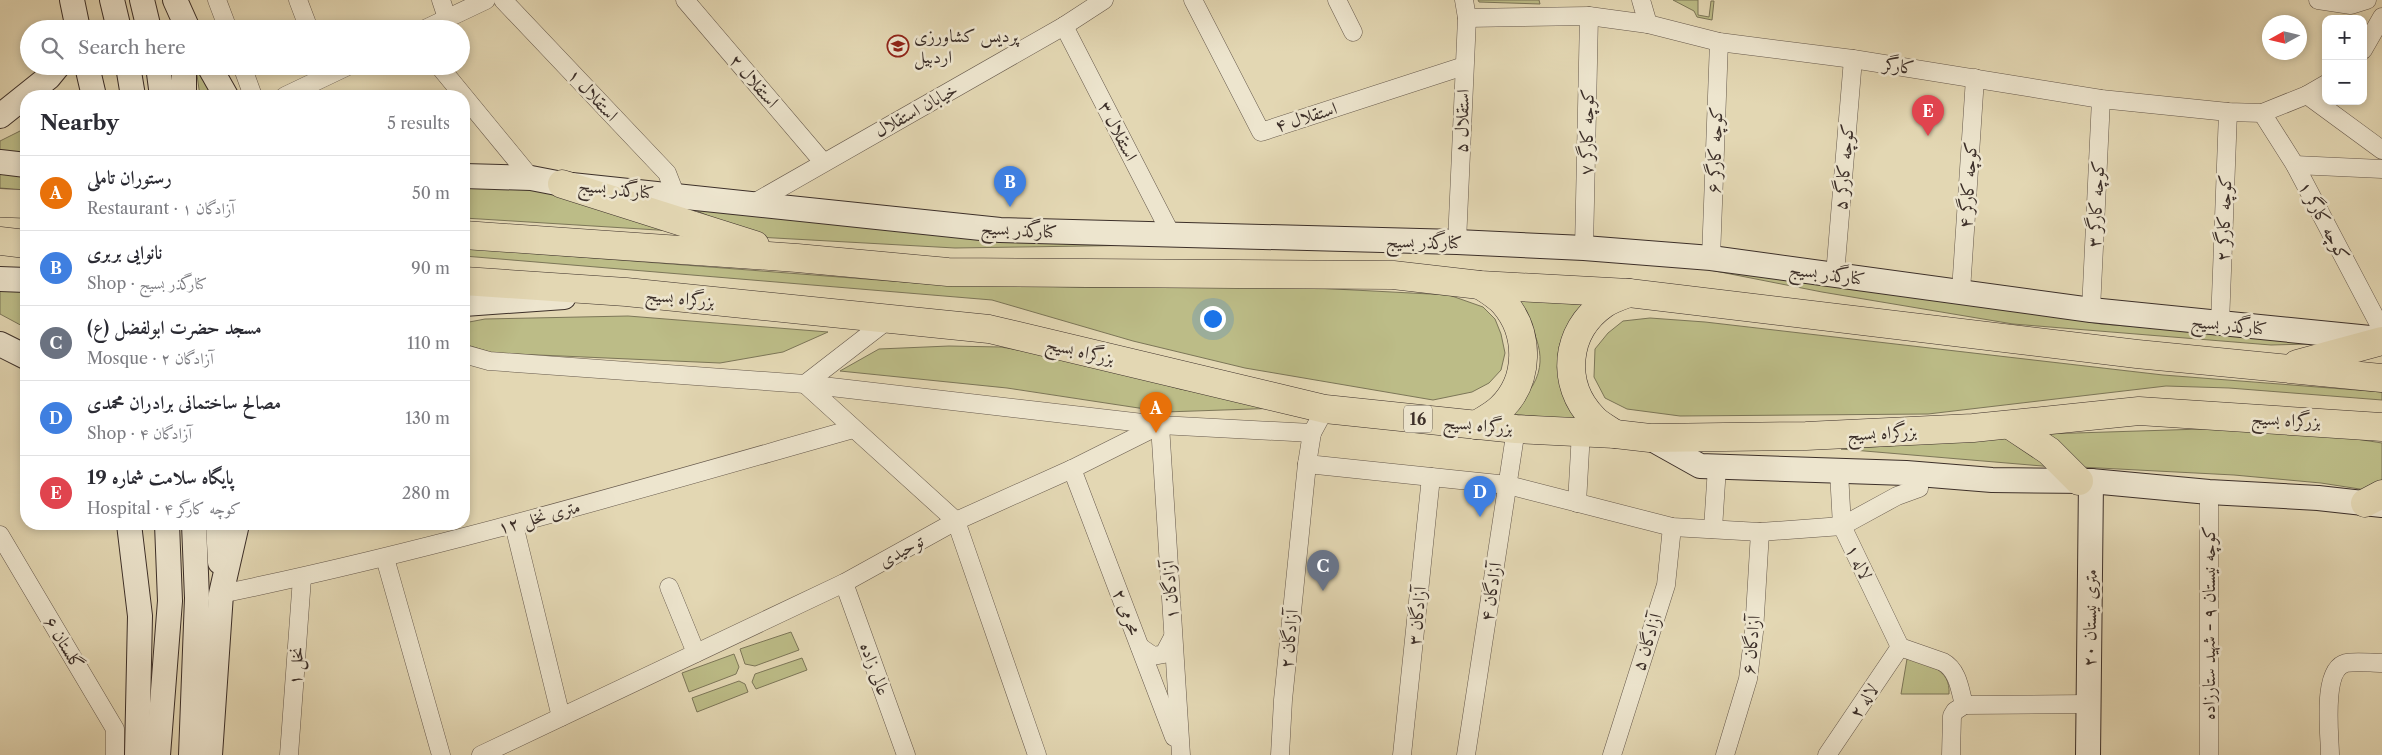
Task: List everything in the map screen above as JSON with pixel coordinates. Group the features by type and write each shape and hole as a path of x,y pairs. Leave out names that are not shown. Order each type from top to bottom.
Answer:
{"highway":[{"path":"562,184 797,258"},
{"path":"0,203 20,204"},
{"path":"470,235 797,258 948,272 1393,275 1480,285 1629,293 2137,354 2382,378"},
{"path":"0,241 20,243"},
{"name":"بزرگراه بسیج","path":"470,281 626,292 989,329 1325,409 1516,429 1615,434 1650,438 1806,436 2010,425 2139,411 2382,427"},
{"path":"1476,425 1500,409 1512,396 1522,372 1523,356 1522,342 1512,314 1503,302 1480,285"},
{"path":"1615,434 1593,419 1578,397 1571,372 1571,359 1577,333 1585,322 1604,303 1629,293"},
{"path":"2280,368 2382,340"},
{"path":"2010,425 2049,451 2085,481"}],"main road":[{"path":"72,0 76,20"},
{"path":"112,0 117,20"},
{"path":"142,0 148,20"},
{"path":"176,2 178,20"},
{"path":"176,2 184,20"},
{"path":"33,90 51,75"},
{"path":"88,75 92,90"},
{"path":"130,75 132,90"},
{"path":"159,75 161,90"},
{"path":"184,75 184,90"},
{"path":"214,75 223,90"},
{"path":"0,116 20,100"},
{"path":"0,162 20,164"},
{"name":"کنارگذر بسیج","path":"470,176 531,178 562,184 1000,230 1457,242 1584,248 1711,258 2091,310 2382,340"},
{"path":"0,279 20,280"},
{"path":"470,304 626,292"},
{"path":"0,344 20,354"},
{"path":"1650,438 1700,466 1918,474 1992,480 2085,481 2210,492 2376,500"},
{"name":"۲۰ متری نیستان","path":"2085,481 2089,704 2088,755"},
{"path":"130,530 140,616 137,755"},
{"path":"158,755 170,601 167,530"},
{"path":"191,755 197,598 194,530"},
{"path":"210,755 221,594 218,530"},
{"path":"221,594 236,530"}],"street":[{"path":"217,0 225,20"},
{"path":"298,0 306,20"},
{"path":"441,0 447,18"},
{"path":"443,20 486,0"},
{"name":"استقلال ۱","path":"503,0 667,174 676,196"},
{"name":"استقلال ۲","path":"684,0 823,162"},
{"name":"خیابان استقلال","path":"752,204 1064,26 1104,0"},
{"name":"استقلال ۴","path":"1193,0 1261,132 1464,66"},
{"path":"1337,0 1353,32"},
{"name":"استقلال ۵","path":"1457,242 1467,18 1464,0"},
{"path":"1641,0 1648,24"},
{"path":"2318,0 2351,6 2368,0"},
{"name":"کارگر","path":"1467,18 1590,16 1648,24 1719,42 1853,58 2101,99 2228,112 2262,113 2307,95 2322,86"},
{"name":"کوچه کارگر ۷","path":"1584,248 1590,16"},
{"path":"2367,43 2382,17"},
{"name":"استقلال ۳","path":"1064,26 1172,236"},
{"name":"کوچه کارگر ۶","path":"1711,258 1719,42"},
{"name":"کوچه کارگر ۵","path":"1835,275 1853,58"},
{"path":"245,75 251,90"},
{"path":"295,90 319,75"},
{"path":"446,75 459,90"},
{"name":"کوچه کارگر ۴","path":"1960,291 1975,78"},
{"path":"2307,95 2382,150"},
{"name":"کوچه کارگر ۳","path":"2091,310 2101,99"},
{"path":"470,104 531,178"},
{"name":"کوچه کارگر ۲","path":"2220,324 2228,112"},
{"name":"کوچه کارگر ۱","path":"2262,113 2295,165 2382,330"},
{"path":"2295,165 2382,169"},
{"path":"805,384 889,319"},
{"path":"470,356 489,361 805,384 1160,425"},
{"path":"805,384 956,521 1037,755"},
{"path":"1312,433 1325,409"},
{"name":"توحیدی","path":"481,755 844,583 956,521 1072,469 1160,425 1312,433"},
{"name":"آزادگان ۱","path":"1160,425 1181,755"},
{"name":"۱۲ متری نخل","path":"221,594 302,578 385,558 514,524 853,429"},
{"name":"آزادگان ۴","path":"1466,755 1516,429"},
{"path":"1576,504 1581,432"},
{"name":"آزادگان ۲","path":"1280,755 1283,700 1307,464 1312,433"},
{"path":"1307,464 1508,485 1672,528 1760,532 1842,526 1897,496 1919,488 1918,474"},
{"path":"1713,530 1717,467"},
{"name":"محرمی ۲","path":"1072,469 1181,755"},
{"name":"لاله ۱","path":"1840,472 1842,526 1900,647"},
{"name":"آزادگان ۳","path":"1402,755 1431,477"},
{"name":"کوچه نیستان ۹ - شهید ستارزاده","path":"2209,755 2210,492"},
{"path":"514,524 561,717"},
{"name":"آزادگان ۵","path":"1612,755 1666,585 1672,528"},
{"name":"آزادگان ۶","path":"1725,755 1748,679 1754,632 1760,532"},
{"name":"گلستان ۶","path":"0,535 115,729 115,755"},
{"path":"385,558 440,755"},
{"name":"نخل ۱","path":"289,755 302,578"},
{"name":"عالی زاده","path":"844,583 906,755"},
{"path":"669,587 696,653"},
{"path":"1140,647 1153,656 1164,654 1173,637"},
{"path":"1900,647 1948,665 1956,677 1964,705"},
{"name":"لاله ۲","path":"1828,755 1900,647"},
{"path":"2330,755 2329,687 2334,672 2345,663 2382,663"},
{"path":"1951,755 1952,716 1955,711 1964,705 2089,704"}],"green space":[{"path":"1478,0 1539,0 1540,4 1479,2"},
{"path":"1673,0 1698,0 1698,15 1709,17 1711,1 1714,1 1712,20 1697,17 1694,11"},
{"path":"197,75 201,75 210,90 199,90"},
{"path":"20,131 20,154 0,152 0,141"},
{"path":"0,167 20,169 20,190 0,188"},
{"path":"470,184 542,190 674,231 470,218"},
{"path":"681,204 1153,245 955,248 757,237"},
{"path":"470,248 930,284 1078,287 1296,287 1449,295 1483,307 1495,319 1501,334 1505,353 1501,370 1489,383 1472,392 1433,400 1245,368 1133,341 992,300 470,256"},
{"path":"1705,269 1891,288 2101,324 2348,343 2271,345 2013,324 1822,292"},
{"path":"0,284 20,285 20,325 0,314"},
{"path":"1514,299 1588,305 1562,339 1558,359 1562,380 1580,420 1508,414 1533,385 1540,362 1537,340 1527,319"},
{"path":"628,316 828,332 783,352 720,363 493,353 470,346 470,322 485,319"},
{"path":"1650,318 1705,322 2163,375 2382,392 2382,400 2229,388 2166,386 1928,414 1680,416 1627,409 1605,398 1594,377 1595,349 1608,333 1623,321"},
{"path":"949,346 1001,347 1097,364 1180,389 1282,408 1165,412 1007,388 840,371 879,349"},
{"path":"2202,429 2312,432 2382,443 2382,482 2366,490 2321,483 2234,475 2080,467 2044,434"},
{"path":"2012,438 2054,467 1841,449"},
{"path":"791,632 799,650 755,666 745,664 740,649"},
{"path":"734,654 739,667 736,674 689,692 682,673"},
{"path":"802,658 807,670 756,689 752,682 755,674"},
{"path":"1907,659 1930,665 1942,673 1949,685 1949,694 1901,694"},
{"path":"739,681 745,684 748,692 697,712 692,698"}],"place":[{"name":"پردیس کشاورزی اردبیل","path":"898,46"},
{"name":"پایگاه سلامت شماره 19","path":"1928,136"},
{"name":"نانوایی بربری","path":"1010,207"},
{"name":"رستوران تاملی","path":"1156,433"},
{"name":"مصالح ساختمانی برادران محمدی","path":"1480,517"},
{"name":"مسجد حضرت ابولفضل (ع)","path":"1323,591"}]}
